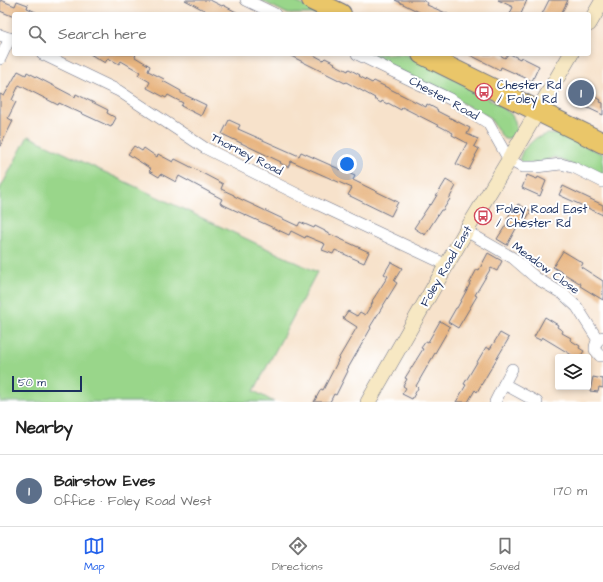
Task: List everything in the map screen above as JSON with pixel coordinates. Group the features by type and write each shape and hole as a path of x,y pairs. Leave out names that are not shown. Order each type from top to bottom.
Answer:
{"highway":[{"path":"312,0 337,12"},
{"path":"426,56 603,143"}],"main road":[{"path":"591,21 603,0"},
{"name":"Foley Road East","path":"368,402 466,231 570,56"}],"street":[{"path":"246,0 271,12"},
{"path":"0,59 8,38"},
{"name":"Thorney Road","path":"46,56 118,91 205,148 315,203 447,265"},
{"name":"Chester Road","path":"361,56 452,100 488,123 509,160"},
{"path":"509,160 522,168 561,164 575,168 603,182"},
{"name":"Meadow Close","path":"466,231 513,258 536,278 563,294 577,307 600,339 595,344 595,350 600,356 603,356"},
{"path":"495,402 512,369"},
{"path":"504,384 537,402"}],"green space":[{"path":"260,0 292,0 317,12 284,12"},
{"path":"371,56 409,56 441,71 499,105 511,114 515,121 516,129 513,137 504,139 489,117"},
{"path":"548,134 562,135 603,154 603,179 555,157 538,163 524,164 519,160 523,150 536,138"},
{"path":"28,136 317,272 254,391 274,402 0,402 0,189"}],"building":[{"path":"0,0 15,6 17,1 28,5 27,8 36,12 12,12 12,16 0,11"},
{"path":"185,0 210,0 236,12 207,12"},
{"path":"395,0 422,0 428,3 427,5 443,12 419,12"},
{"path":"498,0 527,0 522,12 511,12 513,7"},
{"path":"549,0 568,0 562,12 543,12"},
{"path":"93,56 135,56 150,66 148,71 164,79 163,81 181,91 181,93 206,105 201,116 181,106 183,103 168,95 166,98 147,88 150,82 138,75 140,72 121,61 119,64 108,58 105,63"},
{"path":"291,56 316,56 323,60 325,58 348,71 349,69 372,83 374,81 426,107 427,104 438,110 437,111 470,128 467,134 478,139 474,146 479,149 469,170 456,164 467,143 452,135 453,133 402,107 401,110 388,103 387,104 382,101 381,103 374,99 375,98 346,82 345,83"},
{"path":"472,56 502,56 505,58 506,56 514,56 520,59 521,57 539,66 532,81 501,67 500,70"},
{"path":"18,71 26,75 27,72 75,97 76,94 108,110 107,113 116,118 111,127 59,103 58,105 19,85 12,100 16,102 8,118 13,121 0,147 0,94 4,96"},
{"path":"577,82 592,90 590,94 601,100 600,102 603,103 603,115 569,99"},
{"path":"229,120 240,125 238,129 299,156 301,152 355,176 353,180 398,202 391,216 348,195 352,188 291,161 288,167 280,163 281,162 222,134"},
{"path":"134,146 142,151 144,148 157,157 158,154 173,162 175,159 223,184 221,189 298,226 300,222 314,228 315,226 369,252 364,263 335,250 333,254 322,250 325,244 306,236 305,238 291,231 289,235 228,207 220,203 222,199 179,176 176,182 161,174 159,177 149,171 151,169 128,154"},
{"path":"527,175 537,179 538,177 546,181 540,196 522,188"},
{"path":"446,180 456,186 450,199 425,235 414,228 430,204 431,205"},
{"path":"563,186 603,205 603,215 559,195"},
{"path":"518,204 531,211 521,227 518,225 507,245 497,239 509,220 507,219 512,210 514,210"},
{"path":"563,251 583,263 581,267 603,281 603,300 580,286 581,284 553,267"},
{"path":"488,253 502,261 497,271 491,268 475,295 477,296 458,328 448,322 477,269 479,270"},
{"path":"391,262 402,268 394,281 397,283 370,327 371,328 347,370 348,371 336,395 334,394 330,402 314,402 321,389 323,390 337,361 357,327 343,318 348,311 357,316 360,312 365,315 388,276 384,274"},
{"path":"545,317 558,325 557,327 563,331 562,333 571,338 570,340 580,346 579,348 584,351 582,354 570,354 542,337 540,340 534,337"},
{"path":"440,321 450,327 416,386 418,388 412,399 402,394 406,388 403,386 407,379 405,378 423,349 421,348 426,341 428,342"},
{"path":"500,333 509,338 477,392 475,390 468,402 456,402 466,385 464,384 486,347 490,349"},
{"path":"593,377 603,379 603,388 599,387 598,392 590,391"}],"place":[{"name":"Chester Rd / Foley Rd","path":"484,92"},
{"name":"Bairstow Eves","path":"581,93"},
{"name":"Foley Road East / Chester Rd","path":"483,216"}]}
